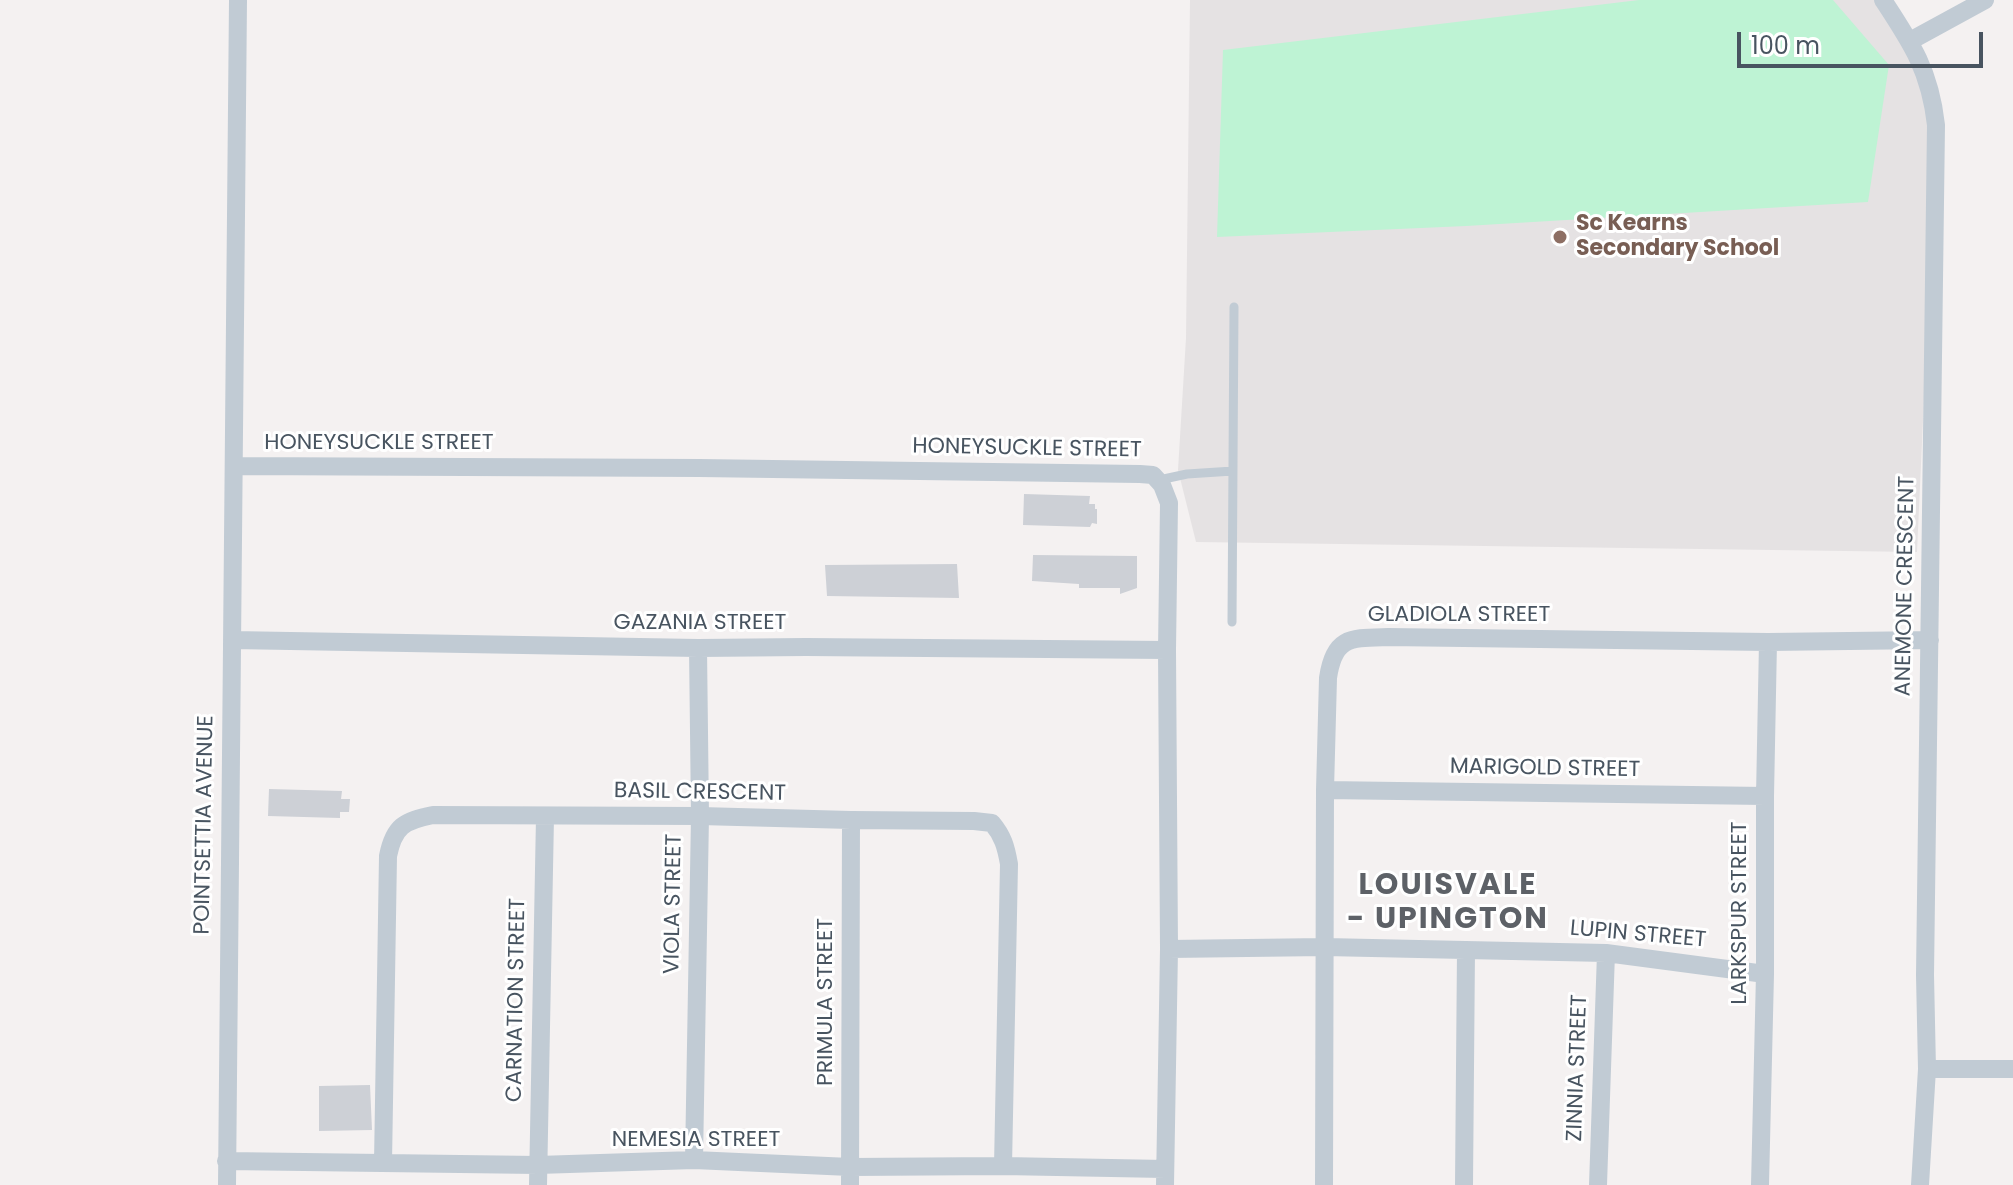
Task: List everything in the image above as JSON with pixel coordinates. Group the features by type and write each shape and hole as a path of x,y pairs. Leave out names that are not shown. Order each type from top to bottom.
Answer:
{"street":[{"name":"POINTSETTIA AVENUE","path":"227,1185 238,0"},
{"name":"ANEMONE CRESCENT","path":"1883,0 1910,41 1925,73 1936,125 1925,975 1927,1069 1920,1185"},
{"path":"1910,41 1985,0"},
{"name":"HONEYSUCKLE STREET","path":"234,466 699,468 1153,475 1159,480 1169,503 1169,949 1165,1177"},
{"name":"GLADIOLA STREET","path":"1324,1185 1325,790 1330,663 1335,651 1345,643 1362,637 1768,642 1930,640"},
{"name":"GAZANIA STREET","path":"232,640 698,648 1167,650"},
{"name":"LARKSPUR STREET","path":"1760,1185 1768,642"},
{"name":"VIOLA STREET","path":"694,1160 700,816 698,648"},
{"name":"MARIGOLD STREET","path":"1325,790 1765,796"},
{"name":"BASIL CRESCENT","path":"383,1163 388,856 394,834 400,826 433,815 700,816 974,821 992,823 1002,834 1009,864 1003,1166"},
{"name":"CARNATION STREET","path":"538,1185 545,817"},
{"name":"PRIMULA STREET","path":"850,1176 851,820"},
{"name":"LUPIN STREET","path":"1169,949 1325,947 1606,953 1765,974"},
{"path":"1464,1185 1466,950"},
{"name":"ZINNIA STREET","path":"1598,1185 1606,953"},
{"path":"1927,1069 2013,1069"},
{"name":"NEMESIA STREET","path":"226,1161 538,1165 694,1160 850,1176 1003,1166 1165,1177"}],"lane":[{"path":"1232,622 1234,307"},
{"path":"1159,480 1187,474 1233,471"}],"shaded area":[{"name":"Sc Kearns Secondary School","path":"1190,0 1887,0 1913,40 1936,136 1917,552 1196,542 1178,470 1186,338"}],"green space":[{"path":"1639,0 1833,0 1889,65 1868,202 1217,237 1223,50"}],"building":[{"path":"1024,494 1090,496 1089,504 1095,504 1097,509 1097,524 1092,523 1090,527 1023,525"},
{"path":"1033,555 1137,556 1137,588 1120,594 1120,588 1079,588 1079,584 1032,581"},
{"path":"957,564 959,598 827,596 825,565"},
{"path":"269,789 342,791 341,799 350,799 349,812 340,812 340,818 268,816"},
{"path":"370,1085 372,1130 319,1131 319,1086"}],"place":[{"name":"Sc Kearns Secondary School","path":"1560,237"}],"district":[{"name":"LOUISVALE - UPINGTON","path":"1448,903"}]}
